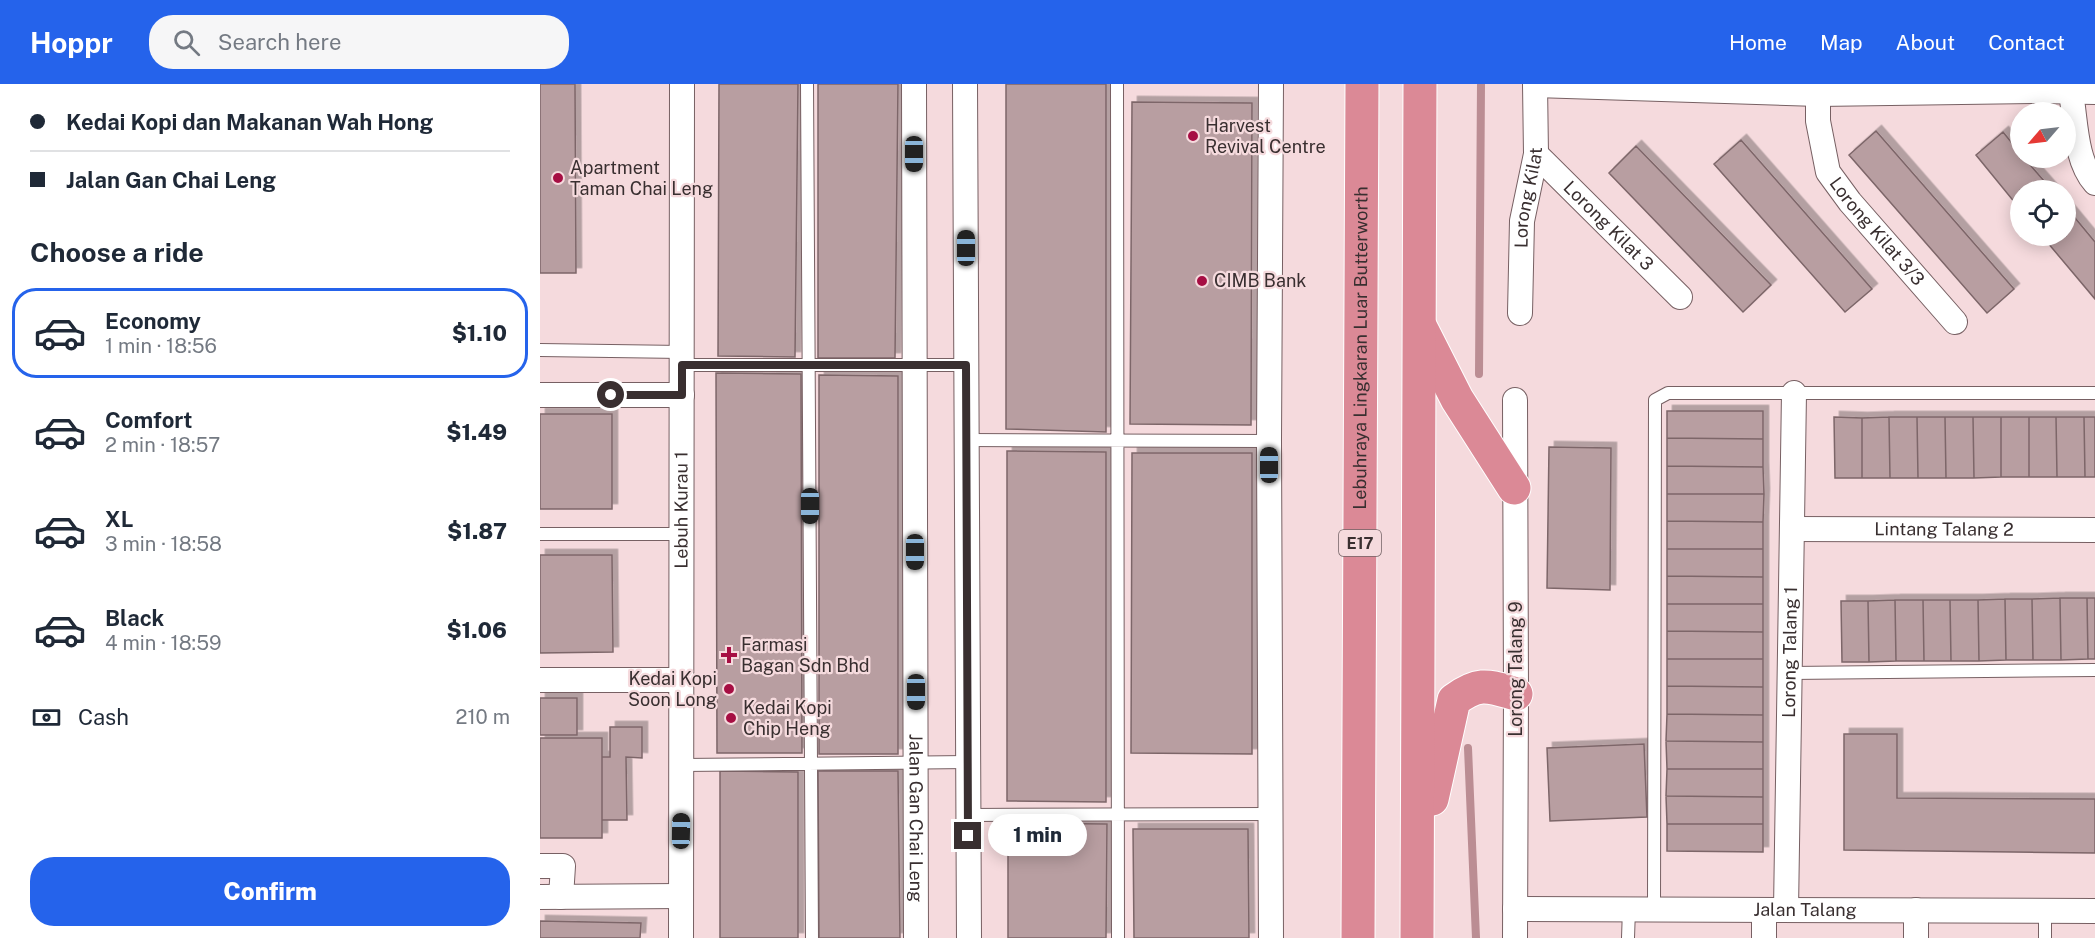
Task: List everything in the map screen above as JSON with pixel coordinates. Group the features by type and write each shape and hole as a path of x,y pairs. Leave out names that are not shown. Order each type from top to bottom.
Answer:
{"highway":[{"name":"Lebuhraya Lingkaran Luar Butterworth","path":"1358,938 1362,84"},
{"path":"1417,938 1420,84"},
{"path":"1418,323 1457,399 1514,488"},
{"path":"1418,861 1454,700 1468,690 1486,686 1516,694"}],"street":[{"name":"Lebuh Kurau 1","path":"681,938 682,84"},
{"name":"Jalan Gan Chai Leng","path":"914,84 916,938"},
{"path":"965,84 969,938"},
{"path":"1271,84 1269,441 1271,938"},
{"path":"1535,85 1771,88 1818,94 2035,87 2083,92 2081,158 2095,183"},
{"name":"Lorong Kilat","path":"1520,313 1522,221 1536,154 1535,85"},
{"name":"Lorong Kilat 3/3","path":"1818,94 1818,121 1828,172 1850,202 1955,322"},
{"name":"Lorong Kilat 3","path":"1536,154 1680,297"},
{"name":"Lorong Talang 1","path":"1764,938 1775,910 1790,673 1794,393"},
{"path":"540,395 682,395"},
{"name":"Lorong Talang 9","path":"1515,400 1515,938"},
{"name":"Lintang Talang 2","path":"1792,530 2095,530"},
{"path":"540,680 682,680"},
{"path":"540,866 563,866 551,897 681,896"},
{"name":"Jalan Talang","path":"1515,909 2095,910"},
{"path":"1916,910 1916,938"}],"lane":[{"path":"807,84 812,938"},
{"path":"1117,84 1118,938"},
{"path":"540,350 809,364 966,365"},
{"path":"1654,909 1655,400 1668,393 2095,393"},
{"path":"967,440 1269,441"},
{"path":"540,534 682,534"},
{"path":"1790,673 2095,670"},
{"path":"682,765 968,762"},
{"path":"968,815 1269,814"},
{"path":"1629,909 1629,938"},
{"path":"2045,910 2045,938"}],"building":[{"name":"Apartment Taman Chai Leng","path":"540,84 575,84 576,273 540,273"},
{"path":"719,84 798,84 795,357 718,356"},
{"path":"818,84 898,84 895,358 818,358"},
{"path":"1006,84 1106,84 1106,432 1006,429"},
{"path":"1132,102 1252,103 1251,425 1130,424"},
{"path":"1876,131 2014,289 1987,313 1849,155"},
{"path":"2003,132 2010,141 2010,168 2033,168 2043,180 2010,180 2010,197 1976,155"},
{"path":"1741,140 1872,289 1845,312 1714,164"},
{"path":"1636,146 1771,285 1743,312 1609,173"},
{"path":"2076,219 2095,242 2095,299 2050,246 2076,246"},
{"path":"716,373 801,374 802,753 717,753"},
{"path":"819,375 898,376 898,754 819,754"},
{"path":"1667,411 1763,411 1763,439 1667,438"},
{"path":"540,414 612,414 612,509 540,509"},
{"path":"1834,417 1862,418 1862,478 1835,478"},
{"path":"1889,417 1917,417 1918,478 1890,478"},
{"path":"1889,417 1890,478 1862,478 1862,418"},
{"path":"1917,417 1945,417 1946,478 1918,478"},
{"path":"1945,417 1973,417 1974,478 1946,478"},
{"path":"1973,417 2001,417 2001,477 1974,478"},
{"path":"2001,417 2029,417 2029,477 2001,477"},
{"path":"2029,417 2056,417 2057,477 2029,477"},
{"path":"2056,417 2084,417 2085,477 2057,477"},
{"path":"2084,417 2095,417 2095,477 2085,477"},
{"path":"1667,438 1763,439 1763,467 1667,466"},
{"path":"1549,447 1611,448 1610,590 1547,588"},
{"path":"1007,451 1106,452 1106,802 1007,801"},
{"path":"1132,453 1252,453 1252,754 1131,753"},
{"path":"1667,466 1763,467 1764,494 1667,494"},
{"path":"1667,494 1764,494 1763,522 1667,521"},
{"path":"1667,521 1763,522 1763,549 1667,549"},
{"path":"1667,549 1763,549 1763,577 1667,576"},
{"path":"540,555 612,555 613,652 540,653"},
{"path":"1667,576 1763,577 1763,604 1667,604"},
{"path":"2060,598 2087,598 2088,659 2061,660"},
{"path":"2060,598 2061,660 2033,660 2032,599"},
{"path":"2087,598 2095,598 2095,659 2088,659"},
{"path":"2005,599 2032,599 2033,660 2006,660"},
{"path":"2005,599 2006,660 1979,661 1978,600"},
{"path":"1895,600 1923,600 1924,661 1896,661"},
{"path":"1895,600 1896,661 1869,662 1868,601"},
{"path":"1923,600 1950,600 1951,661 1924,661"},
{"path":"1950,600 1978,600 1979,661 1951,661"},
{"path":"1841,601 1868,601 1869,662 1842,662"},
{"path":"1667,604 1763,604 1763,632 1667,631"},
{"path":"1667,631 1763,632 1763,659 1667,659"},
{"path":"1667,659 1763,659 1763,687 1667,686"},
{"path":"1667,686 1763,687 1763,715 1667,714"},
{"path":"540,698 577,698 577,735 540,735"},
{"path":"1667,714 1763,715 1763,742 1666,741"},
{"path":"610,727 642,727 642,758 626,757 627,820 602,820 602,757 610,757"},
{"path":"1844,734 1897,734 1897,798 2095,799 2095,853 1844,850"},
{"path":"540,738 602,738 602,838 540,838"},
{"path":"1666,741 1763,742 1763,769 1667,769"},
{"path":"1644,744 1647,817 1550,821 1547,748"},
{"path":"1667,769 1763,769 1763,797 1666,796"},
{"path":"720,771 798,772 798,938 720,938"},
{"path":"818,771 898,771 900,938 819,938"},
{"path":"1666,796 1763,797 1763,824 1667,824"},
{"path":"1008,823 1107,824 1106,938 1008,938"},
{"path":"1667,824 1763,824 1763,852 1667,851"},
{"path":"1133,829 1248,829 1249,938 1134,938"},
{"path":"540,921 641,923 640,938 540,938"}],"waterway":[{"path":"1479,374 1481,84"},
{"path":"1468,748 1476,938"}],"place":[{"name":"Harvest Revival Centre","path":"1193,136"},
{"name":"Apartment Taman Chai Leng","path":"558,178"},
{"name":"CIMB Bank","path":"1202,281"},
{"name":"Farmasi Bagan Sdn Bhd","path":"729,655"},
{"name":"Kedai Kopi Soon Long","path":"729,689"},
{"name":"Kedai Kopi Chip Heng","path":"731,718"}],"route":[{"path":"611,395 682,395 682,365 966,365 968,836"}]}
